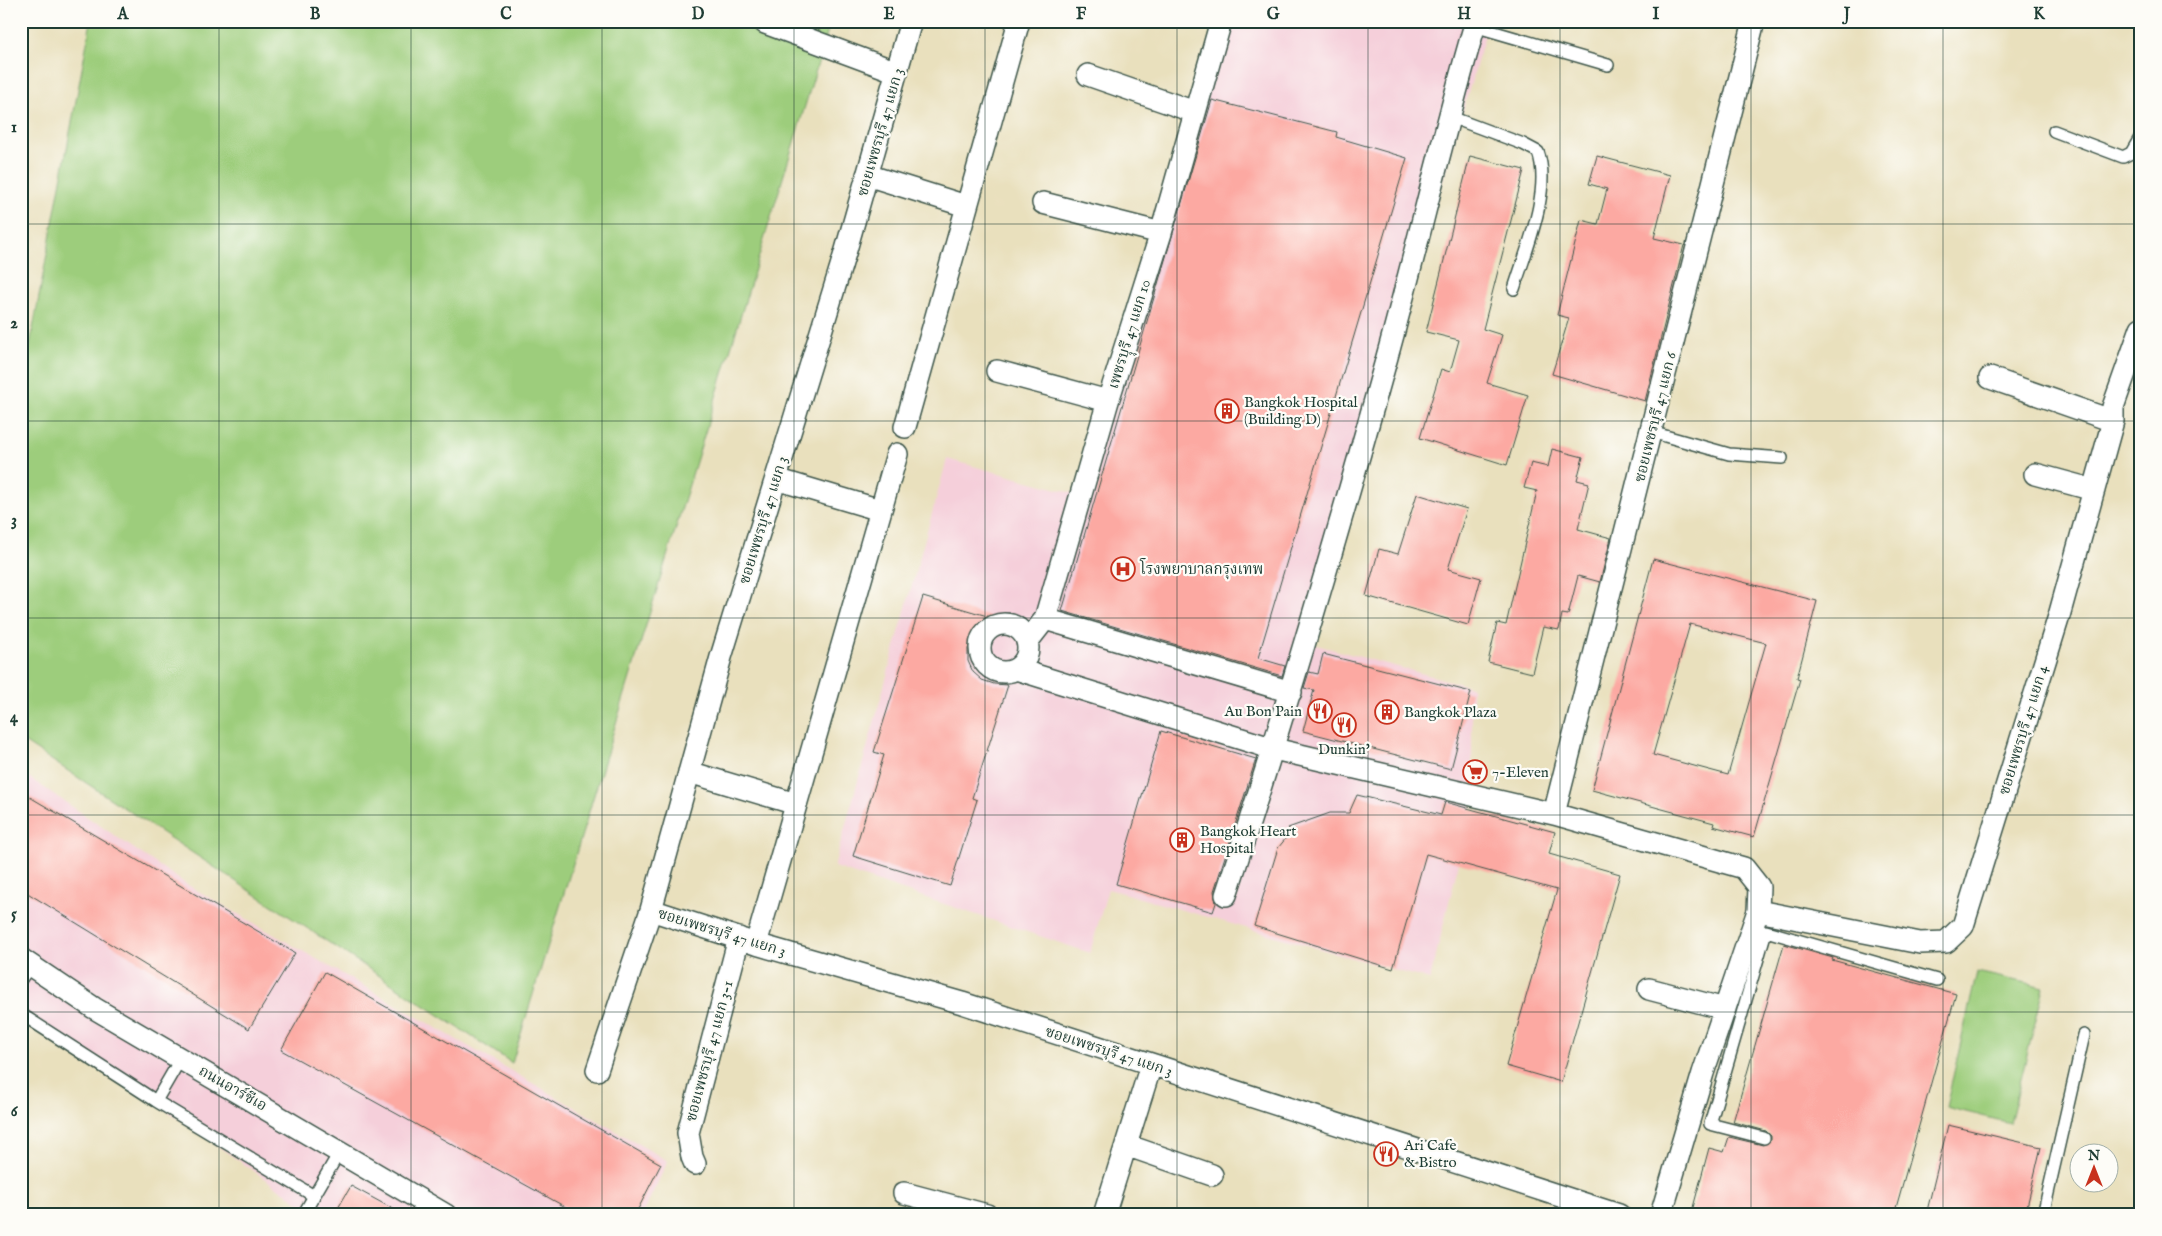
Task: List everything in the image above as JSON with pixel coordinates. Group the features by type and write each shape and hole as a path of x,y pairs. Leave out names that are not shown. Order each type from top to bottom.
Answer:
{"street":[{"name":"ซอยเพชรบุรี 47 แยก 3","path":"911,21 868,175 721,657 651,910 748,941 962,1003 1619,1215"},
{"path":"905,427 1019,21"},
{"name":"เพชรบุุรี 47 แยก 10","path":"1027,642 1045,619 1108,401 1161,233 1221,21"},
{"name":"ซอยเพชรบุรี 47 แยก 6","path":"1554,814 1754,21"},
{"path":"765,23 897,72"},
{"path":"1226,895 1291,692 1387,356 1448,116 1475,24"},
{"path":"1088,75 1195,112"},
{"path":"868,175 966,206"},
{"path":"1043,203 1161,233"},
{"name":"ซอยเพชรบุรี 47 แยก 4","path":"1758,911 1920,943 1946,942 1962,926 2058,616 2113,421 2113,407 2141,328"},
{"path":"997,371 1108,401"},
{"path":"1990,378 2113,421"},
{"name":"ซอยเพชรบุรี 47 แยก 3-1","path":"695,1164 688,1133 748,941 796,804 897,454"},
{"path":"2035,474 2094,490"},
{"path":"776,479 880,510"},
{"path":"1045,619 1291,692"},
{"path":"1016,668 1026,657 1027,642 1019,629 1004,624 990,628 981,641 982,657 986,664 1000,671 1016,668 1274,749 1554,814 1744,868 1759,887 1758,911 1728,1017 1661,1215"},
{"path":"690,772 796,804"},
{"path":"597,1070 651,910"},
{"name":"ถนนอาร์ซีเอ","path":"24,968 340,1151 446,1215"},
{"path":"1649,989 1728,1017"},
{"path":"1104,1215 1151,1065"},
{"path":"1126,1145 1212,1175"},
{"path":"904,1193 987,1215"}],"lane":[{"path":"1475,24 1608,65"},
{"path":"1448,116 1523,144 1538,152 1543,166 1542,193 1514,289"},
{"path":"2054,131 2123,157 2131,153 2141,136"},
{"path":"1651,432 1729,454 1782,458"},
{"path":"1764,1138 1710,1124 1728,1017 1766,931 1937,980"},
{"path":"21,1014 156,1101 314,1196"},
{"path":"2043,1215 2084,1035"},
{"path":"156,1101 180,1058"},
{"path":"303,1215 340,1151"}],"shaded area":[{"name":"โรงพยาบาลกรุงเทพ","path":"1221,21 1489,21 1309,643 1472,687 1472,808 1430,980 1108,889 1090,953 834,867 947,459 1080,495"},
{"path":"21,772 186,884 668,1161 642,1215 317,1215 21,1009"}],"green space":[{"path":"91,21 831,21 512,1063 21,740 21,392"},
{"path":"1977,972 2044,987 2010,1123 1946,1107"}],"building":[{"name":"Bangkok Hospital (Building D)","path":"1212,100 1337,132 1336,137 1407,158 1258,658 1285,666 1282,676 1062,611"},
{"path":"1470,156 1524,170 1483,329 1502,335 1487,383 1528,395 1507,465 1420,438 1441,369 1450,372 1459,340 1426,332"},
{"path":"1597,156 1670,175 1654,238 1684,245 1645,401 1552,374 1569,318 1557,315 1581,220 1598,224 1607,189 1589,184"},
{"path":"1552,449 1583,457 1577,480 1589,483 1578,529 1611,538 1600,582 1578,576 1568,615 1562,614 1559,630 1543,627 1532,673 1488,662 1497,623 1506,625 1537,491 1524,488 1531,463 1548,467"},
{"path":"1417,494 1467,509 1448,569 1481,578 1468,625 1366,596 1379,549 1398,554"},
{"path":"1653,559 1817,601 1797,678 1800,679 1754,837 1713,826 1714,823 1592,790","holes":["1690,624 1766,643 1728,775 1653,755"]},
{"path":"923,597 994,618 972,637 968,649 968,661 973,672 982,680 994,684 1008,685 972,798 977,800 950,886 853,856 884,755 874,752"},
{"name":"Bangkok Plaza","path":"1323,654 1471,692 1451,769 1303,731 1314,690 1304,688 1309,672 1318,674"},
{"name":"Bangkok Heart Hospital","path":"1161,731 1256,759 1214,891 1216,903 1213,912 1116,884"},
{"path":"1357,795 1441,815 1445,802 1555,832 1549,854 1620,874 1561,1082 1506,1066 1557,890 1426,854 1393,969 1254,926 1278,848 1291,832 1288,828 1330,813 1349,813"},
{"path":"28,796 295,953 249,1029 21,889 21,804"},
{"path":"1784,944 1833,958 1832,960 1956,994 1894,1215 1691,1215 1709,1148 1724,1152 1729,1137 1763,1145 1771,1140 1771,1136 1766,1131 1733,1122"},
{"path":"325,972 661,1164 635,1215 580,1215 281,1050"},
{"path":"1948,1125 2041,1147 2025,1215 1926,1215"},
{"path":"351,1186 404,1215 334,1215"}],"place":[{"name":"Bangkok Hospital (Building D)","path":"1227,411"},
{"name":"โรงพยาบาลกรุงเทพ","path":"1123,569"},
{"name":"Au Bon Pain","path":"1320,711"},
{"name":"Bangkok Plaza","path":"1387,712"},
{"name":"Dunkin'","path":"1344,725"},
{"name":"7-Eleven","path":"1475,772"},
{"name":"Bangkok Heart Hospital","path":"1182,840"},
{"name":"Ari Cafe & Bistro","path":"1386,1154"}]}
